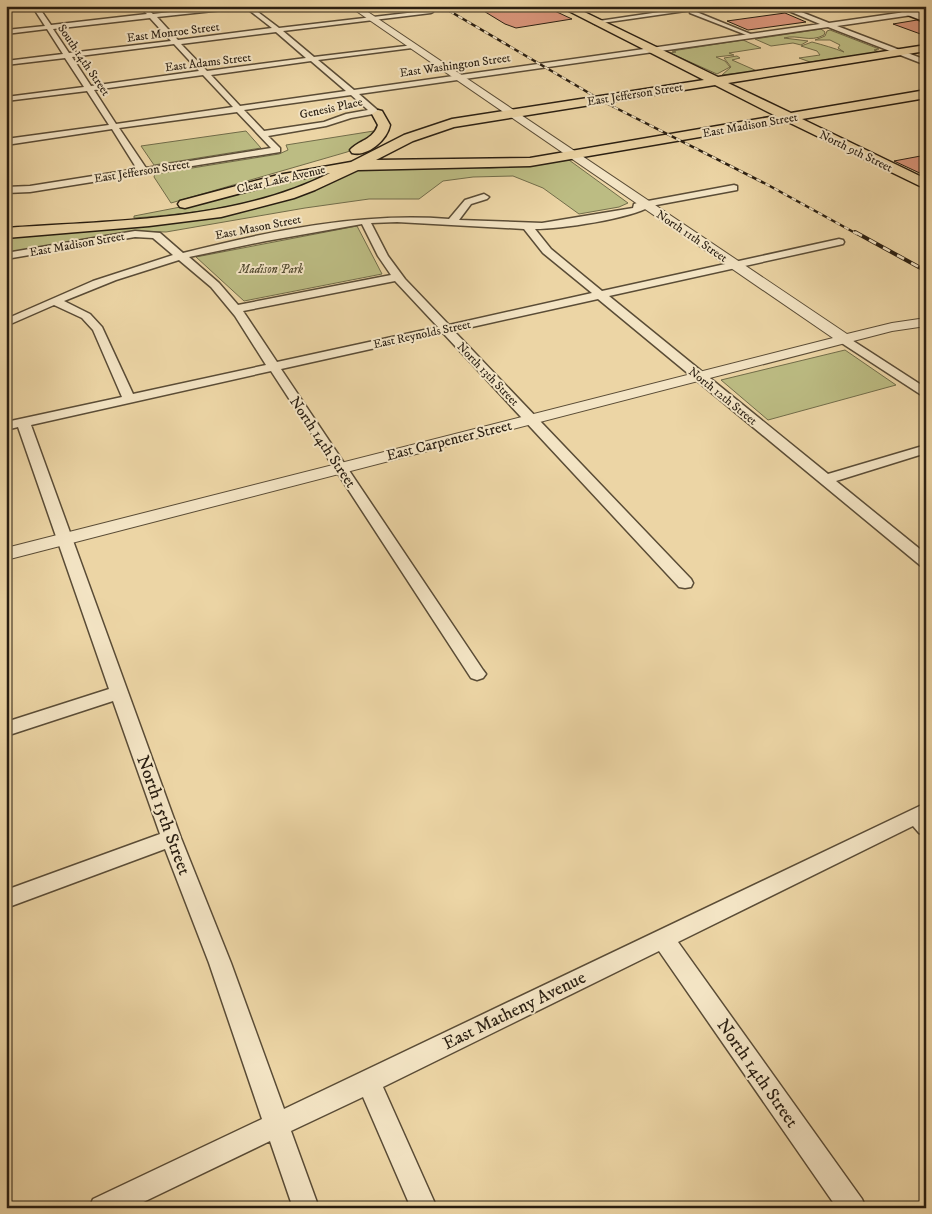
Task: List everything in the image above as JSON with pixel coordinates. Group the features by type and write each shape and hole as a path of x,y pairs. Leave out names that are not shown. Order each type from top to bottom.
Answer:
{"main road":[{"name":"North 9th Street","path":"564,6 926,185"},
{"path":"888,6 926,20"},
{"name":"East Jefferson Street","path":"352,166 413,135 440,126 510,113 926,48"},
{"name":"East Madison Street","path":"352,166 406,163 502,164 574,155 926,94"},
{"path":"236,189 363,148 381,134 384,125 377,113"},
{"path":"382,150 387,157 406,163"},
{"name":"Clear Lake Avenue","path":"6,225 143,212 183,204 288,175 352,166"},
{"name":"Clear Lake Avenue","path":"6,233 224,212 291,195 322,182 352,166"}],"street":[{"name":"South 14th Street","path":"35,6 114,127"},
{"path":"143,6 262,134"},
{"path":"6,32 232,6 248,7 377,113"},
{"name":"North 11th Street","path":"353,6 926,394"},
{"path":"672,6 682,11"},
{"path":"596,22 717,6"},
{"path":"780,6 926,63"},
{"name":"East Washington Street","path":"6,142 926,11"},
{"name":"East Monroe Street","path":"6,63 431,12"},
{"path":"692,12 751,36"},
{"name":"East Adams Street","path":"6,99 412,46"},
{"name":"Genesis Place","path":"262,134 326,124 349,116 377,113"},
{"path":"114,127 143,171"},
{"name":"East Jefferson Street","path":"6,190 30,189 277,150 262,134"},
{"name":"East Mason Street","path":"6,323 100,282 180,256 248,241 366,221 409,219 489,226 541,226 635,210 647,205 734,188"},
{"path":"452,222 465,204 484,197"},
{"name":"North 13th Street","path":"366,221 383,256 397,277 685,583"},
{"name":"North 12th Street","path":"526,225 547,251 926,562"},
{"name":"North 14th Street","path":"147,233 156,235 215,285 236,309 477,674"},
{"name":"East Madison Street","path":"6,256 147,233"},
{"name":"East Reynolds Street","path":"6,426 838,242"},
{"path":"236,309 397,277"},
{"path":"54,301 86,316 98,329 129,399"},
{"name":"East Carpenter Street","path":"892,327 901,321 926,315"},
{"name":"East Carpenter Street","path":"6,554 844,339 892,327 926,322"},
{"name":"North 15th Street","path":"23,422 171,838 220,963 306,1208"},
{"path":"825,480 926,449"},
{"path":"6,729 120,692"},
{"name":"East Matheny Avenue","path":"102,1208 663,938 922,818"},
{"path":"6,899 171,838"},
{"name":"North 14th Street","path":"663,938 853,1208"},
{"path":"368,1081 424,1208"}],"green space":[{"path":"821,29 825,32 824,35 819,37 784,38 808,41 801,45 793,43 771,46 755,39"},
{"path":"830,30 879,49 874,50 880,52 810,62 799,58 820,55 817,51 801,46 812,42 844,52 838,48 840,45 830,40 815,40 825,36 827,31"},
{"path":"743,40 761,48 729,53 734,55 716,57 725,61 730,67 717,74 670,53 676,52 672,51"},
{"path":"737,56 740,58 732,60 757,71 722,75 731,67 724,58"},
{"path":"380,130 357,148 347,152 171,203 154,177 155,174 279,154 288,150 286,145"},
{"path":"246,131 261,148 154,165 141,146"},
{"path":"569,160 628,203 619,207 579,214 543,188 513,176 473,177 443,181 419,199 369,199 166,232 137,231 6,254 6,236 230,215 303,195 357,169 410,166 490,168 526,166"},
{"path":"329,173 306,184 258,200 209,210 134,218 134,216 196,204 262,185"},
{"name":"Madison Park","path":"357,226 382,274 244,301 196,257"},
{"path":"845,350 896,385 768,420 721,380"}],"building":[{"path":"503,6 511,8 544,6 572,19 516,28 505,24 482,10"},
{"path":"785,13 806,22 748,30 727,21"},
{"path":"917,20 926,24 926,36 893,24"},
{"path":"926,155 926,176 894,161"}],"railway":[{"path":"441,6 606,103 768,185 857,234"},
{"path":"855,232 926,271"}]}
